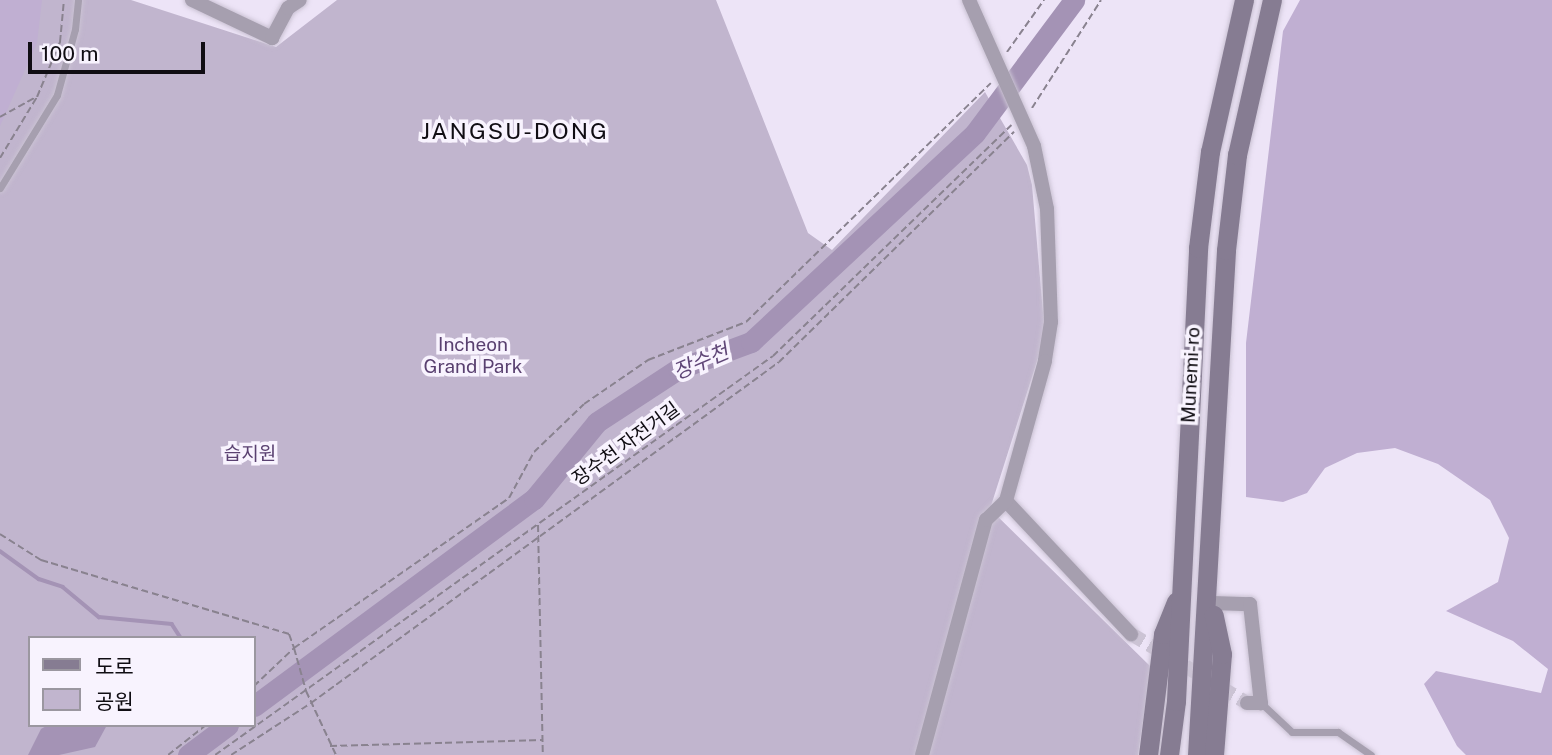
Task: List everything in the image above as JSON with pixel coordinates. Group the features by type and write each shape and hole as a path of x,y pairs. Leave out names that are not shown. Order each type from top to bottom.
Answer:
{"main road":[{"path":"1231,45 1236,0"},
{"name":"Munemi-ro","path":"1169,755 1183,584 1198,248 1231,45 1244,0"},
{"name":"Munemi-ro","path":"1197,755 1226,250 1237,155 1258,51 1272,0"},
{"path":"1258,51 1287,0"},
{"path":"1208,583 1222,654 1214,755"},
{"path":"1147,755 1163,634 1183,584"}],"street":[{"path":"192,0 271,38 288,8 300,0"},
{"path":"922,755 986,520 1006,501 1045,361 1051,322 1045,198 1034,146 1000,76 969,0"},
{"path":"1006,501 1131,634"},
{"path":"1212,603 1250,604 1254,704"}],"lane":[{"path":"0,188 57,95 75,29 78,0"},
{"path":"1254,704 1292,732 1338,732 1371,755"}],"path":[{"path":"0,158 37,97 60,42 64,0"},
{"path":"256,684 294,648 509,498 534,452 584,404 648,360 746,323 1000,76 1044,0"},
{"path":"231,755 311,703 538,535 779,362 1019,116 1101,0"},
{"path":"0,117 37,97"},
{"name":"장수천 자전거길","path":"256,726 773,356 1019,116"},
{"path":"538,524 543,755"},
{"path":"0,534 41,560 289,634 306,691 336,755"},
{"path":"167,755 203,727"},
{"name":"장수천 자전거길","path":"215,755 255,727"},
{"path":"330,746 543,740"}],"green space":[{"name":"Incheon Grand Park","path":"0,0 131,0 276,47 337,0 716,0 808,233 832,250 985,92 1027,165 1032,185 1045,336 990,509 1151,667 1138,755 0,755"}],"shaded area":[{"path":"0,0 42,0 37,43 0,126"},
{"path":"1300,0 1552,0 1552,755 1466,755 1457,746 1424,684 1436,671 1541,693 1548,669 1513,641 1446,611 1498,582 1509,538 1490,500 1438,464 1395,448 1357,453 1325,468 1307,493 1283,502 1246,497 1246,343 1283,31"},
{"path":"106,727 95,747 59,755 28,755 41,729"}],"waterway":[{"name":"장수천","path":"256,705 534,499 597,422 678,369 751,342 975,133 1074,0"},
{"path":"0,551 39,579 63,587 99,617 172,624 180,636"},
{"name":"장수천","path":"188,755 225,727"}],"tunnel":[{"path":"1131,634 1247,703"}],"district":[{"name":"JANGSU-DONG","path":"515,131"}],"park label":[{"name":"습지원","path":"250,454"}]}
